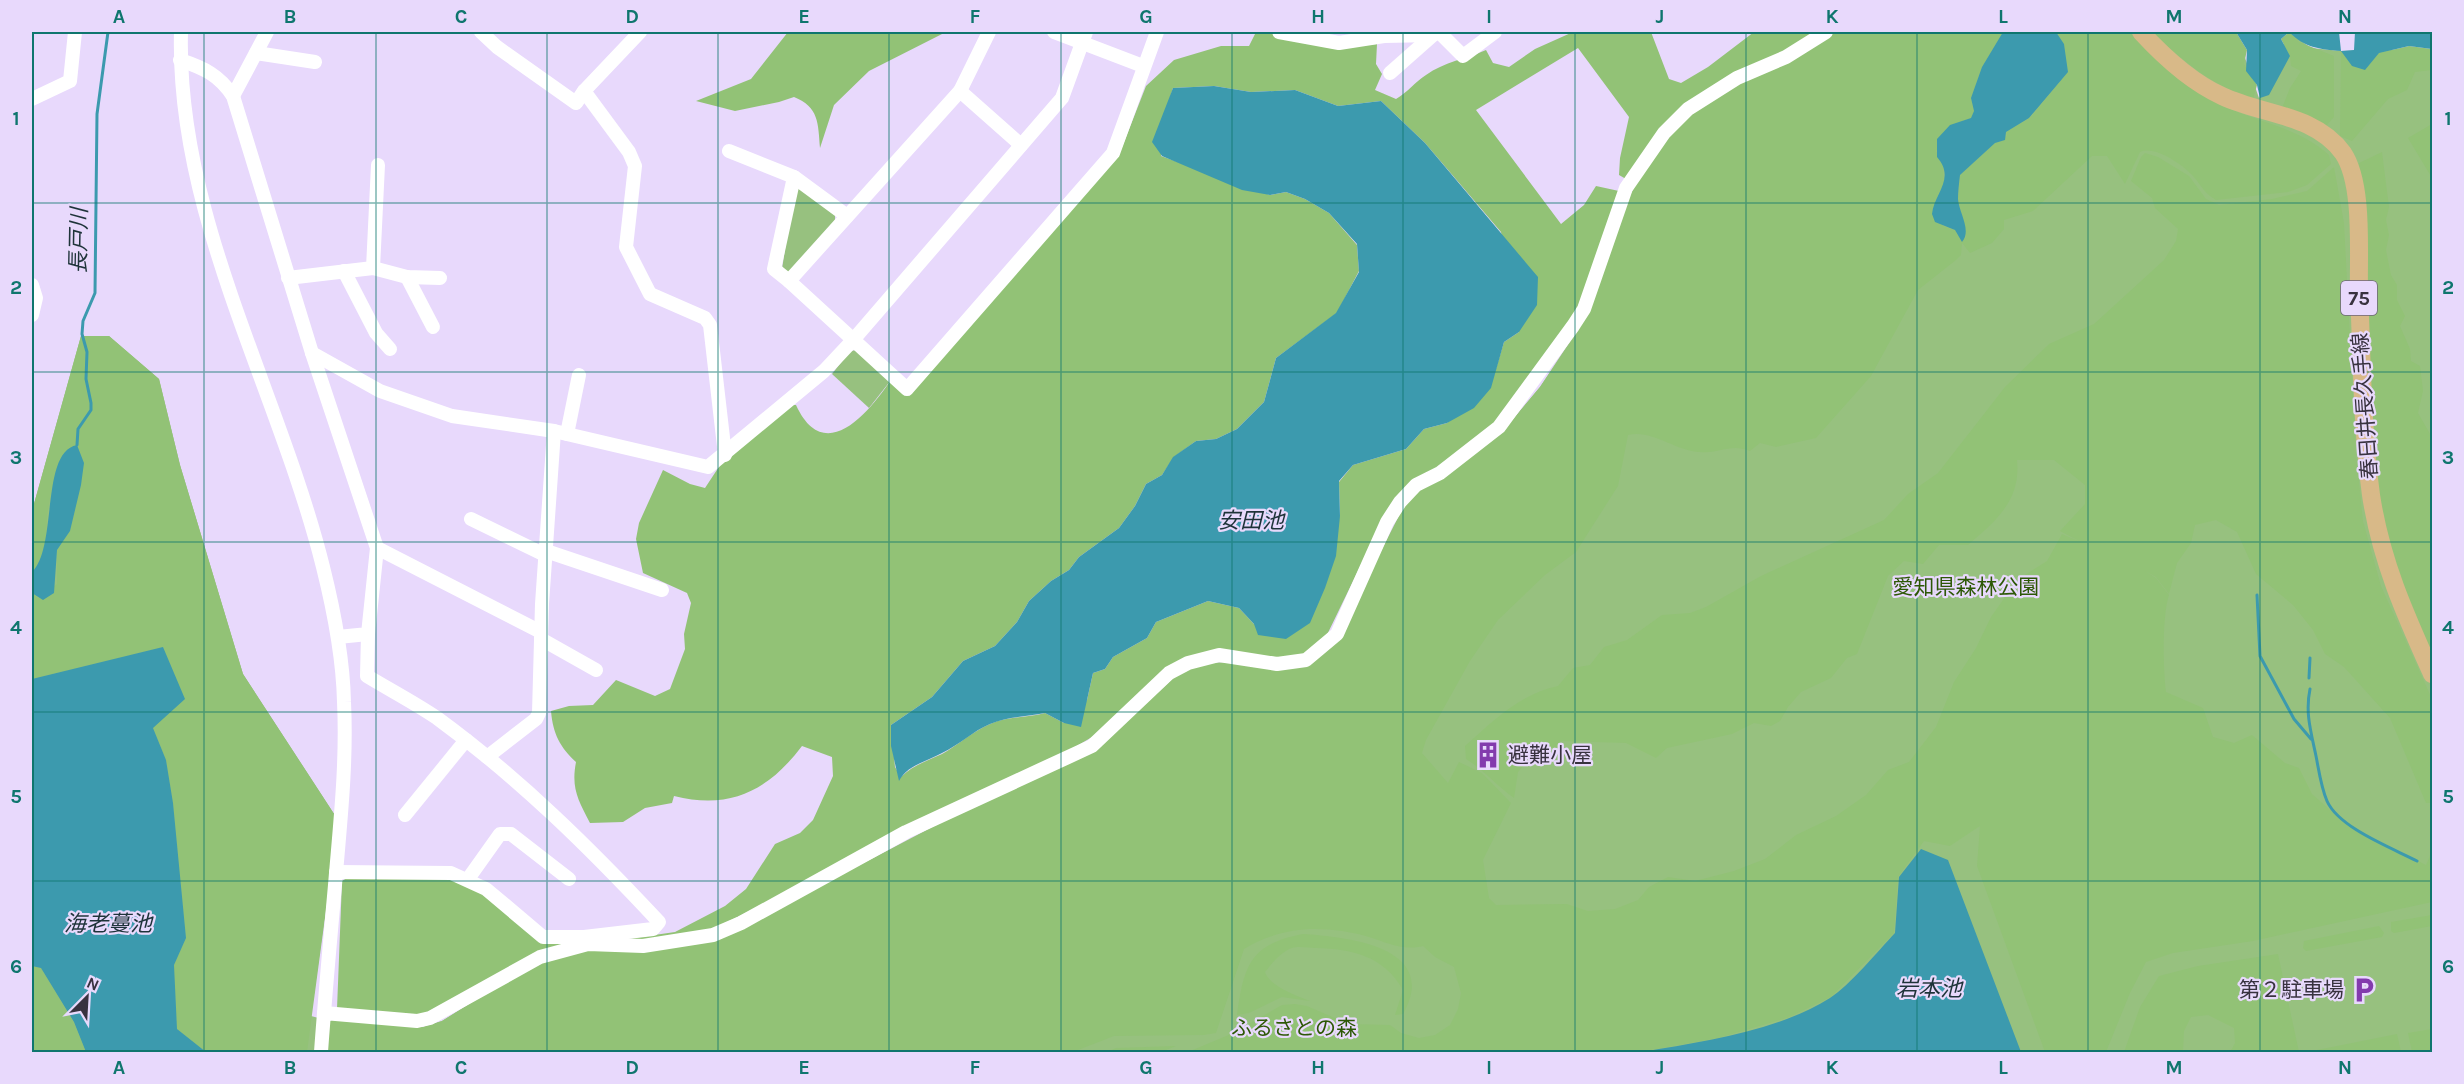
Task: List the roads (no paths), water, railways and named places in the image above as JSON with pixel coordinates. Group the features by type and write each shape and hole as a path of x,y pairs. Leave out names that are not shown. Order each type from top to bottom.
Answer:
{"main road":[{"name":"春日井長久手線","path":"2141,32 2188,76 2206,88 2247,106 2307,125 2329,137 2350,166 2356,197 2361,352 2371,493 2390,578 2433,674"}],"street":[{"path":"32,99 70,81 75,32"},
{"path":"181,32 180,60 186,135 214,238 322,565 338,637 344,699 345,763 321,1053"},
{"path":"233,96 267,32"},
{"path":"482,32 497,47 576,103 584,91 640,32"},
{"path":"789,281 960,91 989,32"},
{"path":"1054,32 1084,37 1143,66"},
{"path":"794,177 774,268 908,389 1113,153 1156,32"},
{"path":"1279,32 1338,43 1384,36 1436,33 1463,56 1495,32"},
{"path":"336,872 451,873 486,889 537,934 643,946 713,935 906,832 1092,746 1169,673 1201,658 1238,656 1277,664 1306,660 1337,634 1387,522 1400,502 1416,485 1440,473 1499,427 1574,326 1584,309 1626,188 1664,133 1688,109 1737,78 1786,57 1826,32"},
{"path":"1390,73 1436,33"},
{"path":"312,353 380,391 452,416 561,433 708,467 825,371 854,339 1062,98 1084,37"},
{"path":"256,53 315,62"},
{"path":"180,60 204,68 222,80 233,96 288,278 377,548 368,634 367,676 435,717 488,757 547,807 659,922 653,929 588,940 540,957 430,1018 417,1022 324,1013"},
{"path":"584,91 629,152 635,166 626,247 651,294 705,318 710,325 725,454"},
{"path":"960,91 1021,145"},
{"path":"729,151 794,177 847,216"},
{"path":"373,268 378,165"},
{"path":"288,278 373,268 407,277 440,278"},
{"path":"344,271 376,333 390,350"},
{"path":"407,277 433,327"},
{"path":"32,285 36,298 32,315"},
{"path":"488,757 536,719 538,713 545,553 561,433 579,375"},
{"path":"471,519 545,553 662,590"},
{"path":"377,548 541,636 596,670"},
{"path":"338,637 368,634"},
{"path":"405,815 466,740"},
{"path":"468,879 500,834 511,834 569,879"}],"water":[{"path":"2003,32 2056,32 2064,44 2068,72 2029,118 2006,132 2005,140 1995,143 1960,175 1958,199 1966,232 1962,242 1955,230 1935,222 1932,214 1945,172 1937,157 1937,139 1950,125 1971,118 1974,111 1971,98 1982,67"},
{"path":"2236,32 2289,32 2281,39 2290,56 2269,95 2260,98 2257,85 2246,71 2247,50"},
{"path":"2289,32 2335,34 2339,32 2341,51 2313,47"},
{"path":"2355,32 2432,32 2432,49 2409,46 2379,53 2365,70 2352,66 2341,51 2354,50"},
{"name":"安田池","path":"1214,86 1251,92 1295,90 1338,106 1381,101 1425,143 1538,277 1537,305 1519,332 1504,342 1491,388 1474,408 1447,423 1424,429 1406,449 1353,465 1339,481 1340,516 1336,556 1310,623 1286,639 1258,635 1254,624 1239,608 1208,601 1156,622 1147,638 1113,657 1105,669 1093,673 1081,727 1064,723 1045,713 997,721 978,730 948,750 912,767 899,781 891,746 891,725 932,697 963,661 995,646 1017,622 1029,601 1051,581 1069,570 1079,557 1119,528 1135,506 1146,484 1162,475 1173,457 1196,441 1216,439 1237,429 1264,402 1276,358 1336,313 1359,272 1357,244 1329,213 1305,199 1286,192 1270,195 1242,190 1162,156 1152,142 1173,88"},
{"path":"77,445 84,463 81,485 70,531 57,550 54,593 43,600 32,593 32,572 40,560 45,543 53,482 58,464 66,451"},
{"name":"海老蔓池","path":"163,647 185,699 153,728 166,760 173,803 186,938 174,965 177,1029 206,1052 86,1052 74,1022 41,968 32,966 32,679"},
{"name":"岩本池","path":"1921,849 1948,860 2021,1052 1642,1052 1739,1034 1809,1010 1830,998 1855,976 1895,933 1899,877"}],"waterway":[{"name":"長戸川","path":"77,445 78,429 91,410 86,379 87,352 82,334 83,321 95,293 97,114 108,32"},
{"path":"2257,595 2260,656 2294,719 2311,739"},
{"path":"2309,678 2310,658"},
{"path":"2310,689 2309,722 2320,779 2333,811 2354,828 2417,861"}],"place":[{"name":"避難小屋","path":"1488,755"},
{"name":"第２駐車場","path":"2364,990"}],"park label":[{"name":"愛知県森林公園","path":"1966,587"},
{"name":"ふるさとの森","path":"1294,1028"}]}
